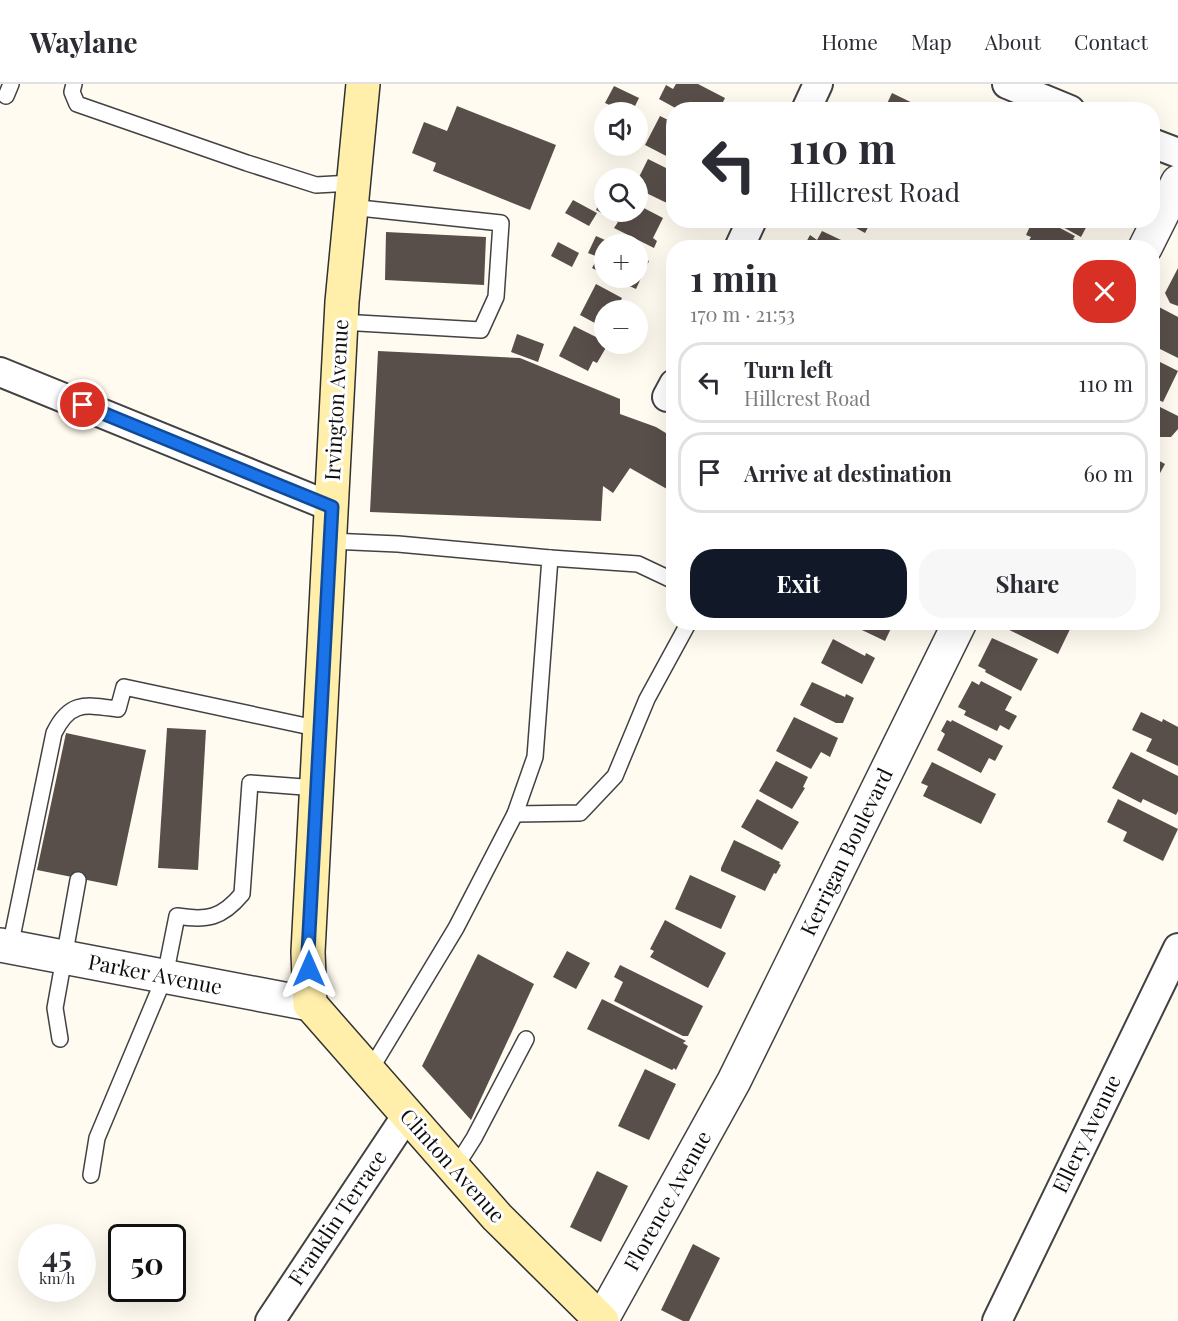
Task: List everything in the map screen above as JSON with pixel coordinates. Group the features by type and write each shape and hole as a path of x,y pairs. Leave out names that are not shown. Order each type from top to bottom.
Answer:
{"main road":[{"name":"Irvington Avenue","path":"310,1004 308,952 341,322 363,84"},
{"name":"Clinton Avenue","path":"310,1004 497,1217 601,1321"}],"street":[{"path":"810,102 818,84"},
{"path":"1007,84 1051,102"},
{"path":"1160,146 1178,153"},
{"path":"1160,218 1178,182"},
{"path":"0,372 332,507"},
{"name":"Kerrigan Boulevard","path":"734,1081 956,630"},
{"name":"Parker Avenue","path":"5,946 310,1004"},
{"name":"Ellery Avenue","path":"996,1321 1178,948"},
{"name":"Florence Avenue","path":"601,1321 734,1081"},
{"name":"Franklin Terrace","path":"270,1321 406,1115"}],"lane":[{"path":"74,84 72,92 77,104 316,185 351,195 501,223 496,297 481,330 341,322"},
{"path":"330,541 398,544 638,564 666,577"},
{"path":"369,1072 456,928 515,814 535,758 550,558"},
{"path":"515,814 580,813 615,776 647,699 685,630"},
{"path":"5,946 54,733 61,718 73,708 85,705 118,709 124,687 320,729"},
{"path":"91,1175 97,1138 165,976 177,916 198,920 218,915 231,907 242,894 250,783 317,788"},
{"path":"60,1039 55,1008 78,880"},
{"path":"455,1168 474,1138 526,1039"}],"building":[{"path":"676,84 698,84 725,98 723,102 666,103 659,99 666,85 673,89"},
{"path":"614,86 639,98 637,102 606,102"},
{"path":"892,93 911,102 888,102"},
{"path":"457,106 556,145 530,210 433,171 436,163 412,153 424,122 447,131"},
{"path":"660,116 666,119 666,156 648,147 648,139"},
{"path":"648,159 666,168 666,203 648,194 648,168 644,168"},
{"path":"573,200 594,211 594,218 589,226 565,213"},
{"path":"648,210 663,218 653,238 657,241 654,248 648,245 648,234 626,234 614,228 618,222 648,222"},
{"path":"856,228 868,228 865,233"},
{"path":"1029,228 1060,228 1075,236 1073,239 1075,240 1029,240 1031,237 1026,235"},
{"path":"1065,228 1086,228 1081,237"},
{"path":"822,231 841,240 817,240"},
{"path":"386,232 486,237 484,285 385,280"},
{"path":"810,235 817,240 807,240"},
{"path":"594,240 594,255 588,253"},
{"path":"558,242 579,253 572,267 551,256"},
{"path":"1178,268 1178,306 1170,303 1165,293"},
{"path":"594,288 603,288 622,298 621,300 594,300 594,323 580,315"},
{"path":"1160,308 1178,317 1178,358 1160,349"},
{"path":"574,326 594,336 594,354 602,354 597,363 593,361 588,371 559,356"},
{"path":"517,334 544,344 538,362 511,352"},
{"path":"378,351 520,358 620,399 620,414 656,427 666,433 666,488 630,468 613,493 603,486 601,521 370,512"},
{"path":"1160,362 1178,371 1163,402 1160,401"},
{"path":"1160,407 1178,416 1178,429 1171,437 1160,437"},
{"path":"1160,461 1165,464 1160,473"},
{"path":"862,630 890,630 885,641"},
{"path":"1009,630 1070,630 1058,654"},
{"path":"992,638 1038,659 1021,691 978,666"},
{"path":"833,639 865,656 866,653 875,658 862,684 821,663"},
{"path":"972,681 979,685 981,681 1012,697 1005,710 1017,716 1009,730 1000,725 997,731 964,715 966,711 958,707"},
{"path":"812,682 845,697 846,694 854,698 843,723 836,723 800,705"},
{"path":"1141,712 1178,727 1178,766 1146,751 1152,739 1132,730"},
{"path":"794,717 838,738 830,757 821,752 811,769 776,751"},
{"path":"947,720 951,722 952,720 1003,746 995,761 989,758 981,773 937,750 945,734 941,731"},
{"path":"167,728 206,730 198,870 158,868"},
{"path":"66,733 146,750 117,886 37,870"},
{"path":"1131,752 1178,776 1176,815 1143,799 1141,803 1112,788"},
{"path":"776,761 808,777 803,787 805,788 792,809 759,791"},
{"path":"932,762 996,794 981,824 923,796 928,786 921,783"},
{"path":"757,799 799,822 782,850 741,827"},
{"path":"1118,799 1178,829 1163,861 1123,841 1127,832 1107,822"},
{"path":"734,840 780,862 781,865 765,891 721,871"},
{"path":"690,875 736,896 721,929 675,909"},
{"path":"665,920 726,953 708,988 650,957 654,951 650,949"},
{"path":"567,951 590,963 576,989 553,977"},
{"path":"478,954 534,984 471,1120 422,1066"},
{"path":"620,965 703,1006 688,1036 683,1036 614,1001 623,982 614,977"},
{"path":"602,999 686,1041 683,1043 688,1046 676,1070 587,1029"},
{"path":"645,1069 676,1084 649,1140 618,1126"},
{"path":"597,1171 628,1186 601,1242 570,1227"},
{"path":"693,1244 720,1258 689,1321 683,1321 661,1310"}],"route":[{"path":"83,405 332,507 308,952 309,969"}]}
